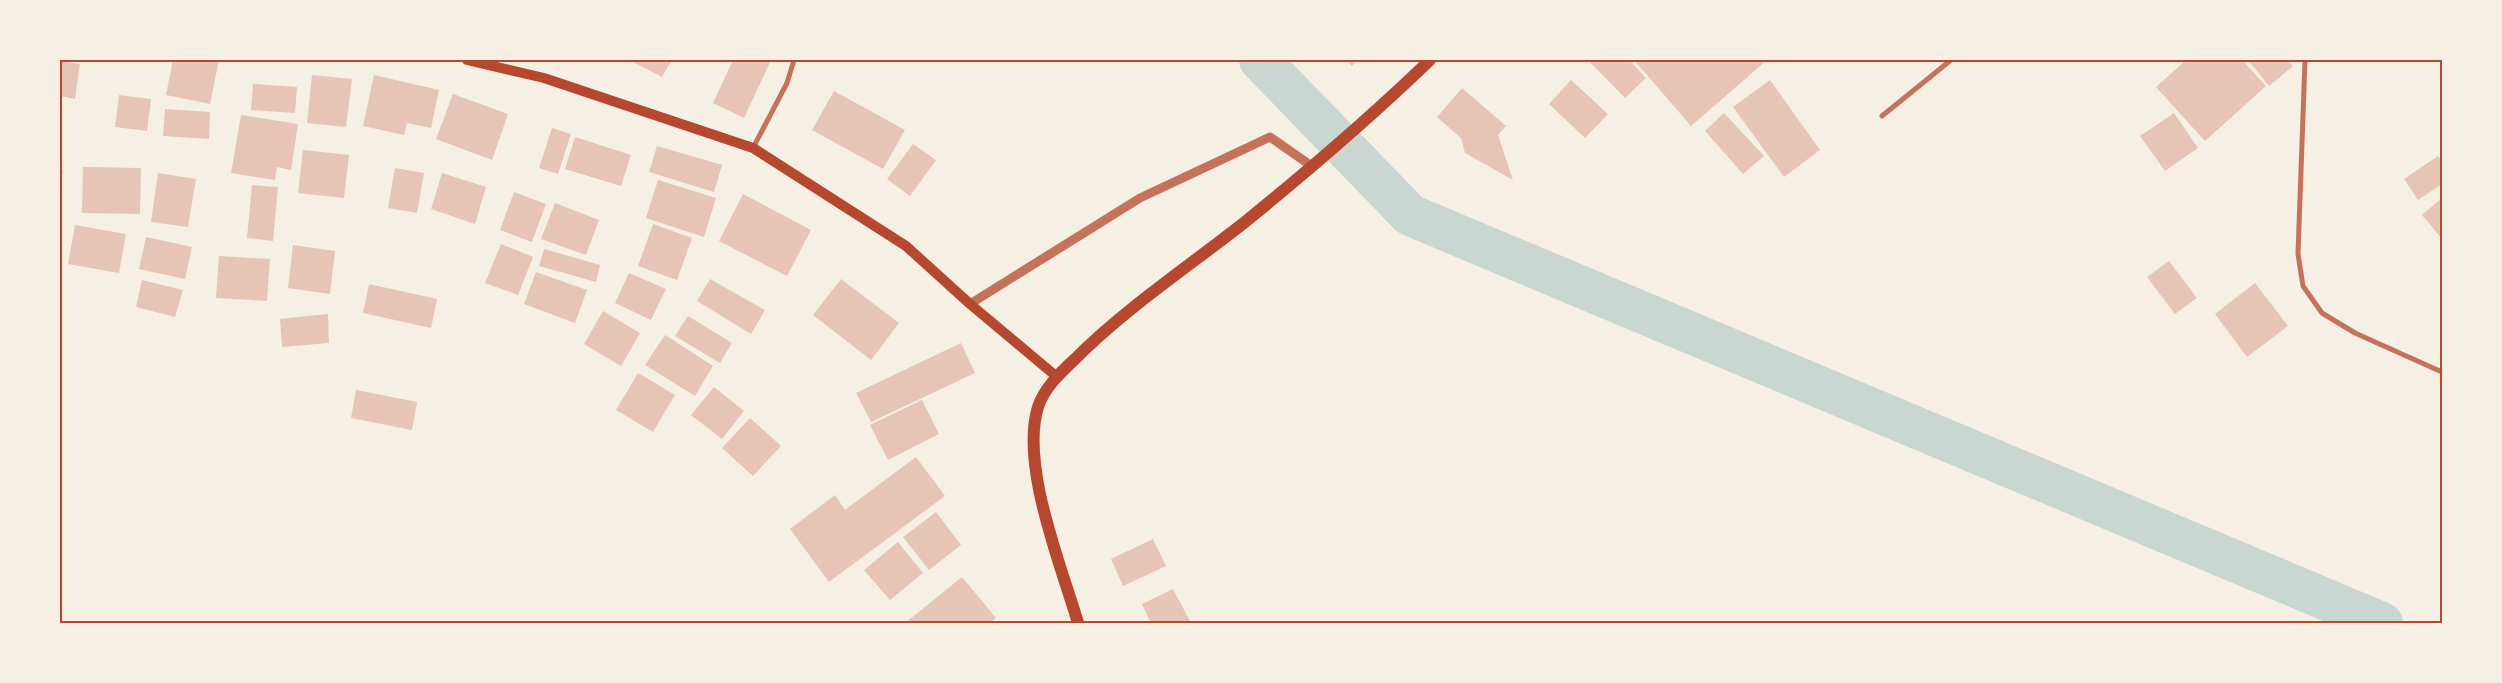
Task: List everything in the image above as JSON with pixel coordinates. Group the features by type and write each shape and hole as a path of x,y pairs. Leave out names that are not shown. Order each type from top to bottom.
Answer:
{"main road":[{"path":"468,60 544,78 753,148 906,246 970,304 1056,377"},
{"path":"1078,623 1038,489 1033,440 1038,406 1056,377 1101,332 1312,167 1358,128 1430,60"}],"street":[{"path":"753,148 787,83 794,60"},
{"path":"1882,116 1951,60"},
{"path":"2305,60 2298,254 2303,286 2322,313 2355,333 2442,372"},
{"path":"970,304 1140,198 1270,137 1312,167"}],"building":[{"path":"173,60 219,60 210,104 166,95"},
{"path":"629,60 672,60 662,77"},
{"path":"733,60 771,60 744,118 713,103"},
{"path":"1346,60 1357,60 1352,66"},
{"path":"1588,60 1629,60 1646,78 1625,98"},
{"path":"1634,60 1767,60 1691,126"},
{"path":"2186,60 2242,60 2266,86 2205,141 2156,87"},
{"path":"2248,60 2287,60 2293,66 2269,86"},
{"path":"60,61 80,64 75,99 60,96"},
{"path":"312,75 352,79 346,127 307,123"},
{"path":"374,75 439,90 431,128 407,123 404,135 363,126"},
{"path":"1571,80 1608,114 1585,138 1549,104"},
{"path":"1770,80 1820,150 1784,177 1733,107"},
{"path":"253,84 297,87 295,113 251,110"},
{"path":"1462,88 1506,126 1498,135 1513,180 1465,153 1461,138 1437,117"},
{"path":"834,91 905,130 883,169 812,130"},
{"path":"453,94 508,114 492,160 436,139"},
{"path":"119,95 151,99 147,131 115,127"},
{"path":"165,109 210,112 209,139 163,136"},
{"path":"1724,113 1764,156 1743,174 1705,131"},
{"path":"2174,113 2198,148 2165,171 2140,136"},
{"path":"241,115 298,124 291,170 277,167 275,180 231,173"},
{"path":"552,128 571,134 558,174 539,168"},
{"path":"575,137 631,155 621,186 565,169"},
{"path":"913,144 936,160 910,196 887,179"},
{"path":"657,146 722,165 714,192 649,172"},
{"path":"303,150 349,155 344,198 298,193"},
{"path":"2438,156 2442,162 2442,184 2418,200 2404,179"},
{"path":"83,167 141,168 140,214 82,213"},
{"path":"395,168 424,173 417,213 388,208"},
{"path":"60,170 63,170 61,184 60,184"},
{"path":"158,173 196,179 188,227 151,222"},
{"path":"442,173 486,187 475,224 431,209"},
{"path":"658,180 716,198 704,237 646,218"},
{"path":"252,185 278,187 273,241 247,238"},
{"path":"514,192 546,204 532,242 500,230"},
{"path":"743,194 811,230 787,276 719,241"},
{"path":"2442,198 2442,239 2422,215"},
{"path":"555,203 599,220 586,255 541,239"},
{"path":"653,224 692,238 677,280 638,266"},
{"path":"75,225 126,234 119,273 68,264"},
{"path":"146,237 192,247 185,279 139,269"},
{"path":"501,244 533,257 518,295 485,283"},
{"path":"293,245 335,251 330,294 288,288"},
{"path":"544,249 600,265 596,282 539,266"},
{"path":"219,256 270,259 267,301 216,298"},
{"path":"2169,261 2197,298 2175,314 2147,277"},
{"path":"536,272 587,290 575,323 524,304"},
{"path":"629,273 666,289 651,320 615,303"},
{"path":"710,279 765,310 751,334 697,301"},
{"path":"841,279 899,323 871,360 813,315"},
{"path":"142,280 183,290 175,317 136,307"},
{"path":"2255,283 2288,326 2247,357 2215,314"},
{"path":"369,284 437,299 431,328 363,313"},
{"path":"603,311 640,333 621,366 584,344"},
{"path":"328,314 329,343 282,347 280,319"},
{"path":"688,316 732,343 720,363 675,336"},
{"path":"665,335 713,366 695,396 645,365"},
{"path":"961,343 975,373 871,422 856,393"},
{"path":"638,373 675,395 653,432 616,410"},
{"path":"714,387 744,411 722,439 691,415"},
{"path":"356,390 417,402 412,430 351,418"},
{"path":"922,400 939,434 888,460 870,425"},
{"path":"750,418 781,446 753,476 722,448"},
{"path":"916,457 945,496 829,582 790,529 835,495 845,510"},
{"path":"936,512 961,545 929,570 903,537"},
{"path":"1153,539 1166,566 1123,586 1111,559"},
{"path":"898,542 923,573 890,600 864,570"},
{"path":"962,577 996,618 990,623 905,623"},
{"path":"1173,589 1191,623 1151,623 1142,604"}],"waterway":[{"path":"1260,60 1410,215 2382,623"}]}
